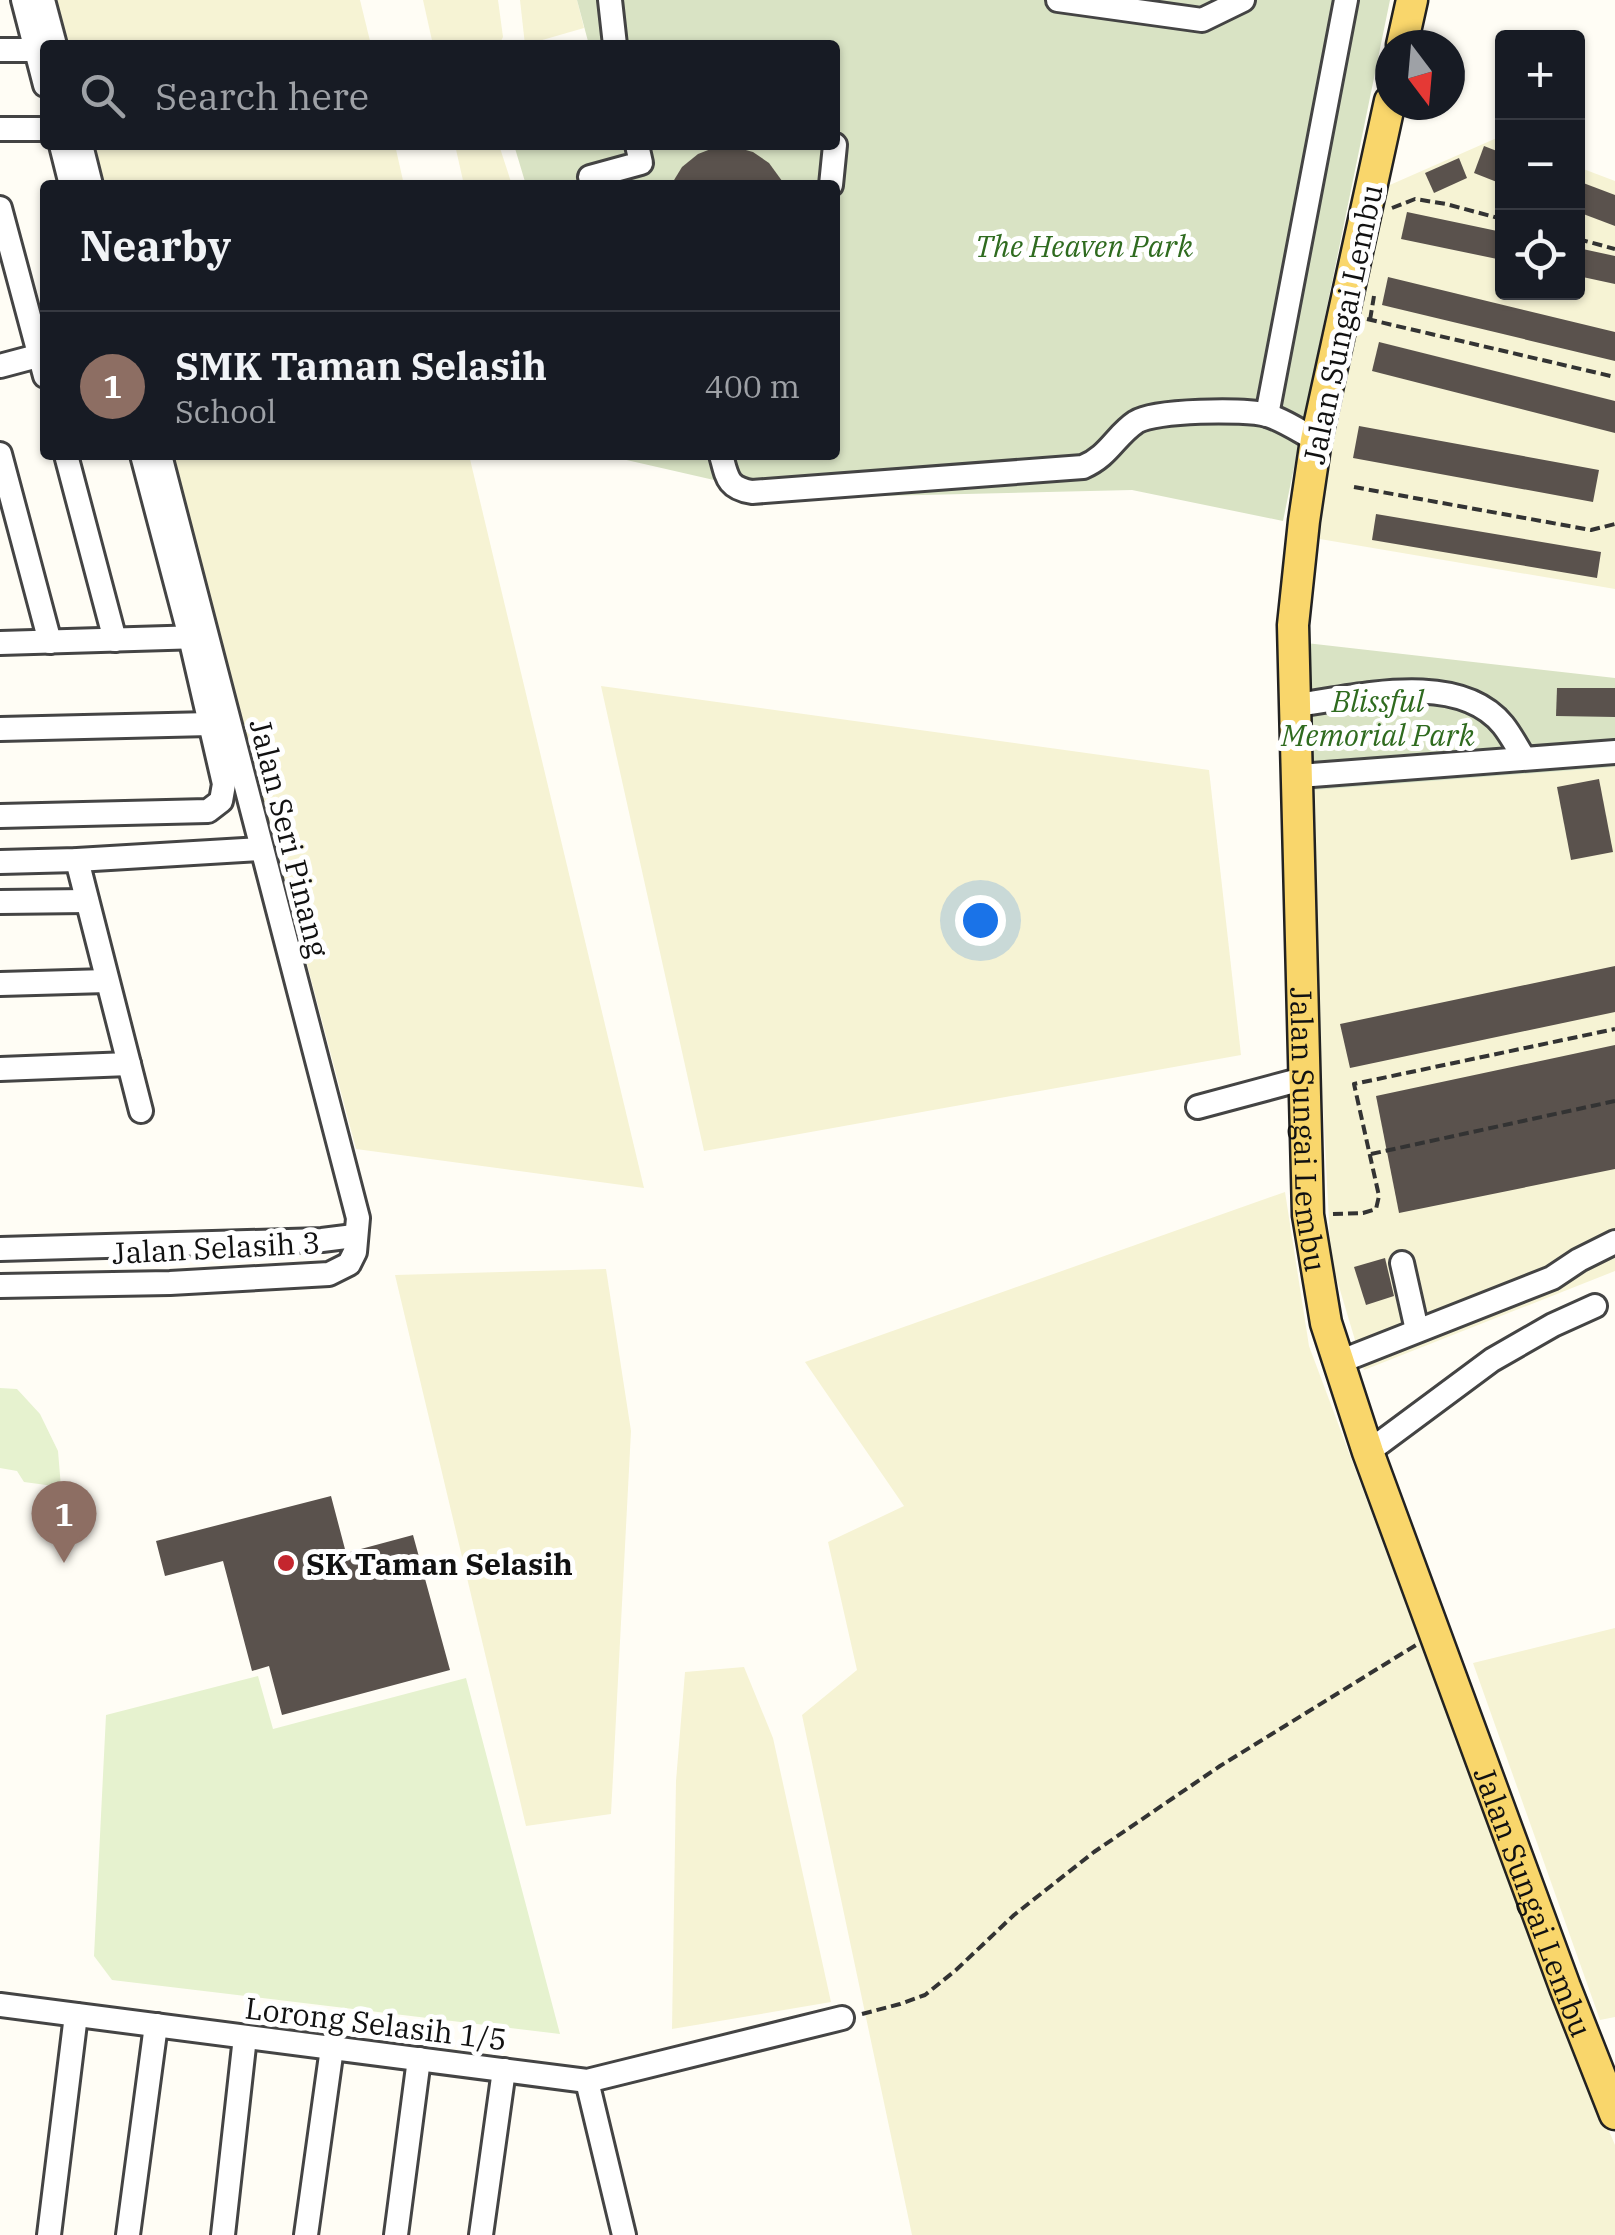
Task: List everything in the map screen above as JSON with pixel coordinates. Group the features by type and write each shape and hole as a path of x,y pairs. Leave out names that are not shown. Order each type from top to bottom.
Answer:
{"main road":[{"path":"1405,30 1412,0"},
{"name":"Jalan Sungai Lembu","path":"1387,120 1356,317 1316,440 1293,625 1308,1215 1326,1324 1368,1452 1615,2114"}],"street":[{"path":"22,0 42,40"},
{"path":"43,0 45,40"},
{"path":"610,0 614,40"},
{"path":"1058,0 1195,20 1208,18 1243,0"},
{"path":"1268,415 1346,0"},
{"path":"0,50 40,47"},
{"path":"0,129 40,129"},
{"path":"62,150 70,180"},
{"path":"82,150 90,180"},
{"path":"831,180 834,150"},
{"path":"591,180 642,164"},
{"path":"0,208 40,351"},
{"path":"0,366 40,362"},
{"path":"722,460 728,481 739,490 752,492 1083,467 1099,460 1136,422 1157,414 1268,415 1316,440"},
{"path":"0,454 50,642"},
{"path":"67,460 115,640"},
{"name":"Jalan Seri Pinang","path":"144,460 261,849 358,1218 354,1236"},
{"name":"Jalan Seri Pinang","path":"0,816 208,811 220,801 224,784 161,460"},
{"path":"0,643 198,637"},
{"path":"1296,705 1416,690 1466,698 1502,723 1524,758"},
{"path":"0,729 210,724"},
{"path":"1298,776 1615,752"},
{"path":"0,862 261,849"},
{"path":"77,860 140,1112"},
{"path":"0,902 87,900"},
{"path":"0,984 107,981"},
{"path":"0,1069 128,1064"},
{"path":"1198,1107 1306,1078"},
{"name":"Jalan Selasih 3","path":"0,1249 303,1241 354,1236 349,1264 328,1274 0,1286"},
{"path":"1340,1362 1552,1278 1615,1242"},
{"path":"1402,1263 1417,1330"},
{"path":"1368,1452 1492,1360 1595,1306"},
{"name":"Lorong Selasih 1/5","path":"0,2005 587,2081"},
{"path":"49,2235 76,2015"},
{"path":"624,2235 587,2081 842,2018"},
{"path":"134,2234 156,2025"},
{"path":"222,2235 244,2036"},
{"path":"306,2235 332,2048"},
{"path":"396,2235 420,2059"},
{"path":"481,2235 504,2070"}],"path":[{"path":"1391,208 1415,199 1495,217"},
{"path":"1585,240 1615,248"},
{"path":"1377,283 1356,317 1615,377"},
{"path":"1354,487 1591,530 1615,524"},
{"path":"1308,1215 1376,1209 1378,1196 1371,1154 1354,1084 1615,1029"},
{"path":"1371,1154 1615,1101"},
{"path":"842,2018 925,1995 1014,1915 1094,1852 1220,1766 1436,1633"}],"shaded area":[{"path":"52,0 360,0 370,40 63,40"},
{"path":"423,0 498,0 502,40 432,40"},
{"path":"520,0 577,0 584,28 542,40 524,40"},
{"path":"1495,139 1495,300 1585,300 1585,170 1615,181 1615,589 1314,538 1383,188"},
{"path":"91,150 396,150 403,180 100,180"},
{"path":"456,150 501,150 510,180 463,180"},
{"path":"173,460 470,460 644,1188 356,1149"},
{"path":"601,686 1209,770 1241,1055 704,1151"},
{"path":"1615,767 1615,1271 1364,1370 1331,1260 1318,1011 1315,790"},
{"path":"1285,1192 1309,1346 1564,2026 1615,2145 1615,2235 912,2235 802,1715 857,1670 828,1542 904,1506 805,1362"},
{"path":"606,1269 631,1431 611,1814 526,1826 395,1275"},
{"path":"1615,1628 1615,2017 1600,2020 1473,1663"},
{"path":"744,1667 773,1738 831,2002 672,2029 676,1781 685,1672"}],"green space":[{"name":"The Heaven Park","path":"577,0 1390,0 1384,30 1375,30 1375,73 1283,521 1132,490 746,499 714,480 626,460 840,460 840,180 524,180 516,150 840,150 840,40 588,40"},
{"name":"Blissful Memorial Park","path":"1306,643 1615,678 1615,767 1315,790"},
{"path":"0,1388 17,1389 40,1414 58,1451 61,1487 24,1482 17,1471 0,1468"},
{"path":"258,1676 273,1729 466,1678 560,2034 112,1980 94,1956 106,1715"}],"building":[{"path":"1484,146 1495,150 1495,181 1474,173"},
{"path":"708,150 753,152 769,163 781,180 674,180 698,154"},
{"path":"1459,158 1467,178 1434,193 1425,173"},
{"path":"1585,184 1615,195 1615,226 1585,215"},
{"path":"1407,212 1495,231 1495,259 1401,239"},
{"path":"1585,250 1615,256 1615,284 1585,278"},
{"path":"1388,277 1615,332 1615,361 1382,305"},
{"path":"1379,342 1615,401 1615,433 1372,371"},
{"path":"1359,426 1599,470 1593,502 1353,458"},
{"path":"1376,514 1601,552 1597,578 1372,540"},
{"path":"1557,688 1615,688 1615,717 1556,716"},
{"path":"1599,779 1613,852 1571,860 1557,787"},
{"path":"1615,966 1615,1012 1350,1068 1340,1024"},
{"path":"1615,1045 1615,1169 1399,1213 1376,1096"},
{"path":"1385,1258 1394,1296 1366,1305 1354,1267"},
{"path":"331,1496 346,1553 413,1535 450,1670 282,1715 269,1666 252,1671 223,1561 165,1576 156,1541"}],"place":[{"name":"SMK Taman Selasih","path":"64,1563"},
{"name":"SK Taman Selasih","path":"286,1563"}]}
